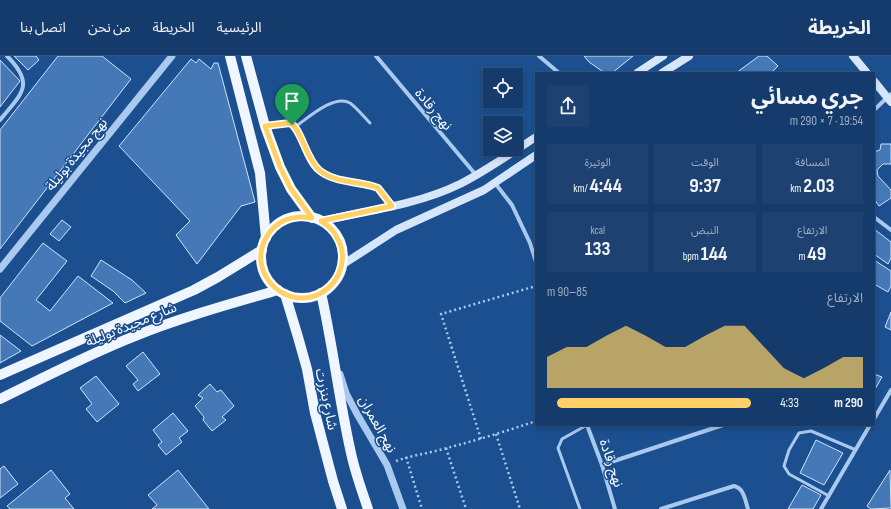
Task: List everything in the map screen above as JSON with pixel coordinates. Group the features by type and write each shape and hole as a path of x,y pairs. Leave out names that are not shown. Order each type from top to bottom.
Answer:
{"main road":[{"path":"230,56 260,174 266,238"},
{"path":"246,56 265,126 282,172 291,189 316,220"},
{"path":"639,72 663,56"},
{"path":"664,72 688,56"},
{"path":"853,56 866,72"},
{"path":"875,82 890,98"},
{"path":"316,220 392,206 442,192 476,175 535,138"},
{"path":"342,265 396,230 484,190 535,156"},
{"path":"298,217 316,220 330,227 338,240 343,255 342,265 338,277 331,286 321,293 309,297 296,298 281,292 266,276 262,268 262,250 266,238 274,227 285,220 298,217"},
{"name":"شارع مجيدة بوليلة","path":"0,375 194,290 262,250"},
{"name":"شارع مجيدة بوليلة","path":"0,398 135,336 178,320 281,292"},
{"name":"شارع بنزرت","path":"281,292 298,337 307,369 317,421 332,481 342,509"},
{"name":"شارع بنزرت","path":"321,293 330,331 331,350 351,455 368,509"}],"street":[{"path":"0,120 22,93 24,84 23,77 19,69 7,56"},
{"name":"نهج مجيدة بوليلة","path":"0,269 172,56"},
{"name":"نهج رقادة","path":"376,56 476,175"},
{"path":"539,56 558,72"},
{"path":"875,109 890,98"},
{"path":"495,183 512,205 530,243 535,259"},
{"path":"875,218 891,230"},
{"name":"نهج العمران","path":"331,350 346,393 364,428 387,465 403,509"},
{"path":"875,417 891,390"},
{"name":"نهج رقادة","path":"588,426 615,509"},
{"path":"602,465 721,426"},
{"path":"821,509 869,426"},
{"path":"661,509 734,486 738,487 742,491 748,509"}],"lane":[{"path":"295,127 318,110 335,102 343,101 351,104 370,123"},
{"path":"265,126 290,123 295,127 308,156 318,170 332,178 378,188 392,206"},
{"path":"580,509 558,448 562,439 586,426"},
{"path":"829,496 789,474 784,466 789,450 795,439 799,433 811,431 856,450"}],"path":[{"path":"481,439 441,314 535,286"},
{"path":"387,465 406,457 481,439 535,421"},
{"path":"496,434 520,509"},
{"path":"446,448 466,509"},
{"path":"406,457 422,509"}],"building":[{"path":"14,56 36,56 39,60 28,70"},
{"path":"58,56 102,56 131,79 0,249 0,130"},
{"path":"584,56 633,56 613,72 604,72 589,62"},
{"path":"759,56 767,56 778,66 772,72 737,72"},
{"path":"191,59 196,63 199,59 211,69 214,63 218,63 255,202 241,206 197,264 176,235 190,221 119,146"},
{"path":"0,60 20,81 0,107"},
{"path":"881,144 891,144 891,164 883,164 877,170 878,176 891,190 891,198 879,206 875,200 875,152 880,150"},
{"path":"62,220 71,227 59,241 50,234"},
{"path":"875,230 891,242 891,258 888,264 875,255"},
{"path":"43,243 67,261 36,300 50,311 78,276 113,303 32,346 0,321 0,298"},
{"path":"101,260 132,280 146,293 125,303 113,291 91,276"},
{"path":"875,261 891,271 891,286 888,292 875,285"},
{"path":"891,312 891,330 885,327"},
{"path":"0,335 21,351 0,363"},
{"path":"143,352 160,374 138,391 133,384 138,380 126,366"},
{"path":"875,374 882,377 875,389"},
{"path":"96,376 119,404 97,422 86,409 92,404 80,388"},
{"path":"210,384 217,392 221,390 234,406 222,417 226,420 212,431 203,420 204,417 195,406 203,398 198,395"},
{"path":"173,413 188,431 179,438 182,442 166,455 158,445 162,442 153,430"},
{"path":"816,440 843,453 824,485 800,473"},
{"path":"4,466 18,484 0,498 0,469"},
{"path":"51,470 70,494 65,498 74,509 10,509 7,506"},
{"path":"178,470 209,509 152,509 157,505 148,495"},
{"path":"890,470 891,508 871,509 867,506"},
{"path":"802,485 821,495 813,509 788,509"}],"route":[{"path":"290,123 292,125 295,127 308,156 318,170 332,178 367,184 378,188 392,206 321,221 330,227 341,245 343,255 342,265 338,277 331,286 321,293 309,297 296,298 284,294 271,284 262,268 261,259 266,238 274,227 285,220 298,217 312,218 291,189 280,167 265,126 290,123"}]}
